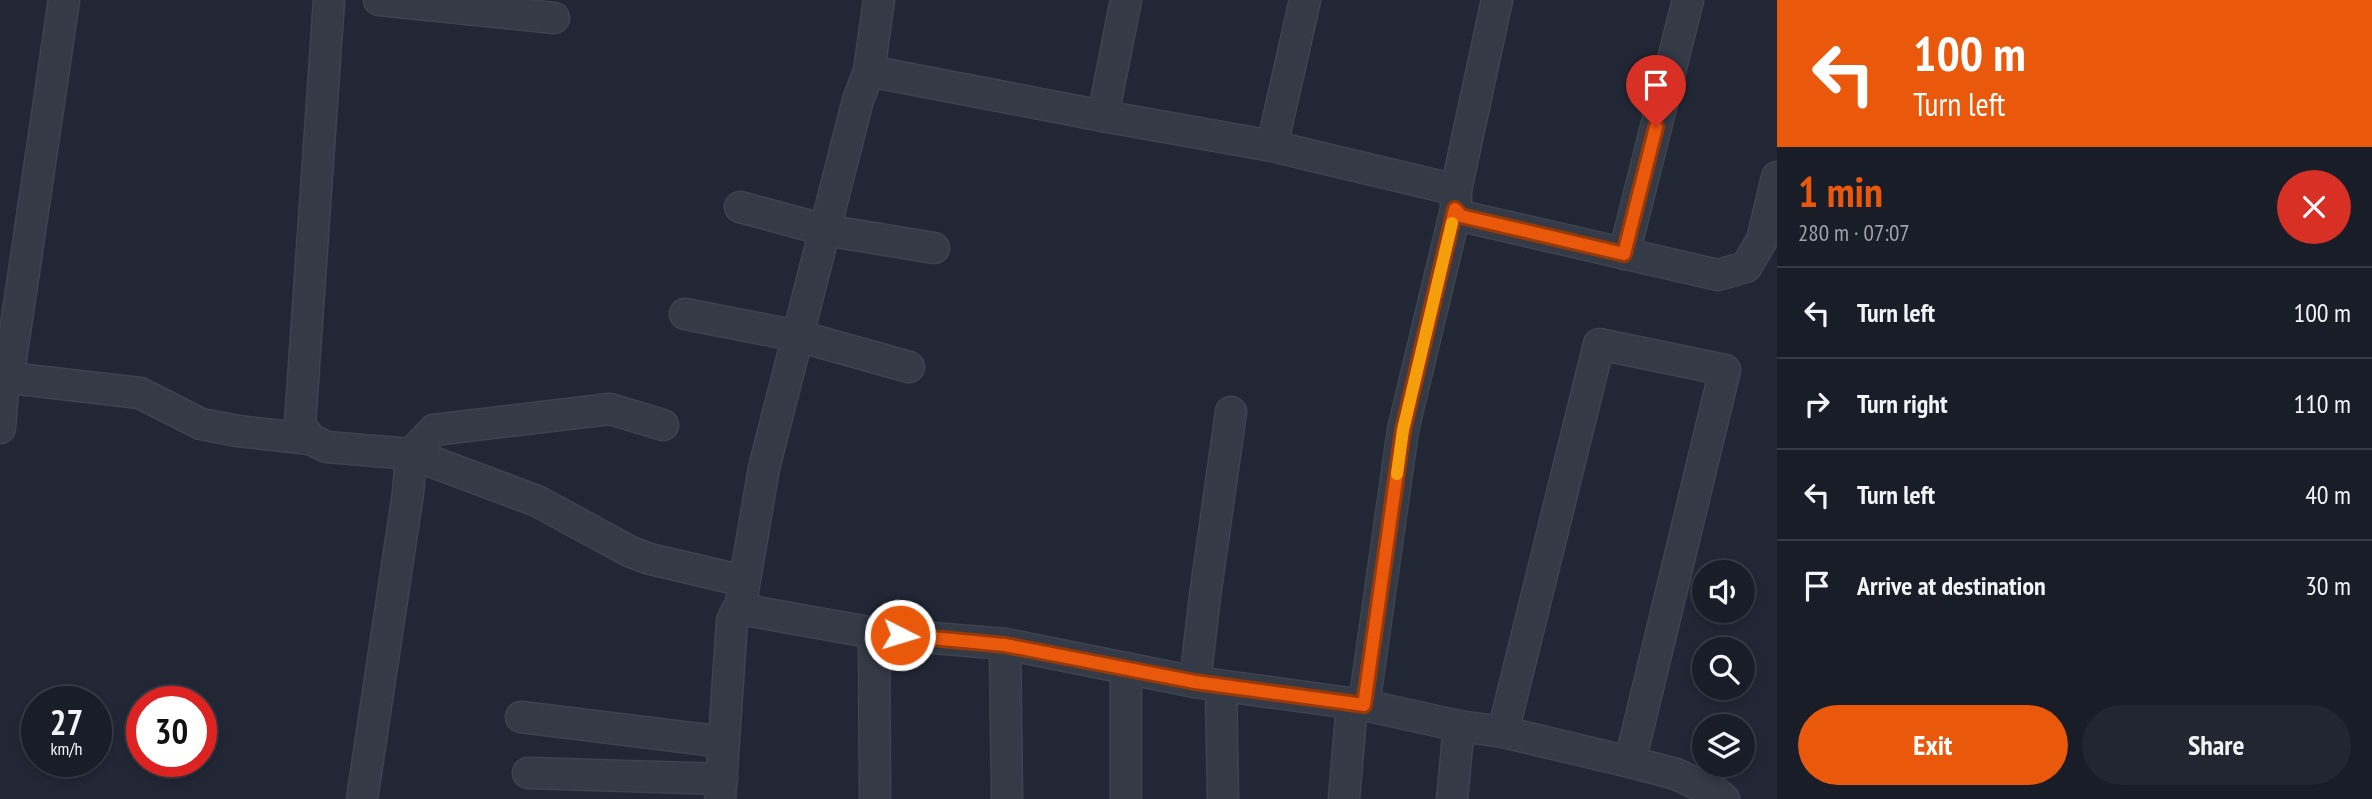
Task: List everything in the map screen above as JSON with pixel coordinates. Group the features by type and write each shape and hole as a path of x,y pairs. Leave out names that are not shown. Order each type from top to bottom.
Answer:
{"street":[{"path":"0,428 2,376 10,366 64,0"},
{"path":"310,439 300,424 329,0"},
{"path":"379,0 554,18"},
{"path":"528,773 721,789 732,621 742,595 764,468 858,100 869,71 879,0"},
{"path":"1103,116 1126,0"},
{"path":"1272,146 1305,0"},
{"path":"1344,799 1403,430 1456,200 1497,0"},
{"path":"1624,254 1688,0"},
{"path":"869,71 1272,146 1456,200"},
{"path":"1456,200 1461,216 1718,275 1746,267 1762,240 1777,177"},
{"path":"740,207 825,230 934,248"},
{"path":"685,314 798,336 909,367"},
{"path":"1503,732 1599,344 1725,370 1630,762"},
{"path":"2,376 140,393 201,424 310,439 327,447 411,454 537,501 631,552 742,595 874,632 1005,645 1208,684 1358,704 1458,726 1503,732 1676,774 1724,799"},
{"path":"362,799 408,493 411,454 434,430 488,423 610,409 663,425"},
{"path":"1223,799 1208,684 1205,596 1231,412"},
{"path":"874,632 875,799"},
{"path":"1005,645 1007,799"},
{"path":"1126,668 1126,799"},
{"path":"521,717 724,742"},
{"path":"1452,799 1458,726"}],"slow traffic":[{"path":"1397,474 1403,430 1452,223"}],"route":[{"path":"900,635 1005,645 1195,682 1364,705 1403,430 1455,209 1461,216 1624,254 1656,127"}]}
